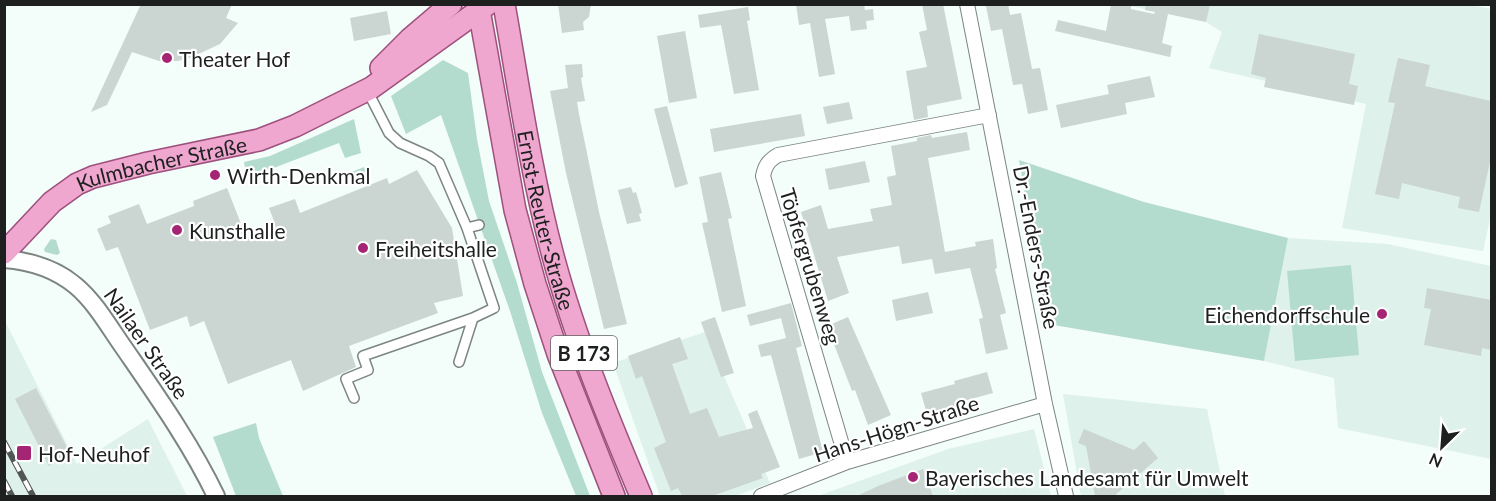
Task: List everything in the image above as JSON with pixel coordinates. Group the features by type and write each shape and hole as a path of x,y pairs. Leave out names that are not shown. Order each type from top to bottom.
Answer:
{"main road":[{"name":"Kulmbacher Straße","path":"337,106 451,4"},
{"name":"Ernst-Reuter-Straße","path":"504,4 530,154 554,258 584,352 641,496"},
{"name":"Kulmbacher Straße","path":"4,253 52,202 62,193 84,181 148,163 259,140 295,126 367,90 482,6"},
{"name":"Ernst-Reuter-Straße","path":"482,6 515,210 526,252 558,354 614,496"}],"street":[{"name":"Dr.-Enders-Straße","path":"967,4 1066,496"},
{"path":"354,398 345,377 368,370 363,356 473,318 494,308 467,228 439,163 400,143 389,133 367,90"},
{"name":"Töpfergrubenweg","path":"847,462 763,176 765,167 778,155 989,115"},
{"path":"467,228 479,225"},
{"name":"Nailaer Straße","path":"4,259 47,268 71,282 89,298 183,435 216,496"},
{"path":"459,362 473,318"},
{"name":"Hans-Högn-Straße","path":"761,496 847,462 1046,404"}],"shaded area":[{"path":"1465,4 1491,9 1492,210 1483,251 1342,228 1366,104 1209,68 1222,32 1206,22 1126,5"},
{"name":"Eichendorffschule","path":"1288,238 1387,244 1491,266 1491,459 1338,428 1334,378 1264,361"},
{"path":"4,319 77,464 148,419 187,496 5,496"},
{"path":"705,332 770,483 735,496 660,496 613,363"},
{"path":"1063,394 1207,409 1225,496 1081,496"},
{"path":"1034,429 1051,496 818,496 948,449"}],"green space":[{"path":"443,60 468,73 477,139 489,201 517,283 542,372 590,496 576,496 542,413 510,311 441,115 406,134 391,96"},
{"path":"354,119 361,153 345,158 339,143 271,169 246,173 244,162 270,156"},
{"path":"1019,160 1144,202 1288,238 1264,361 1048,324"},
{"path":"364,167 369,180 356,185 352,172"},
{"path":"51,239 56,240 60,253 57,255 45,252 44,249"},
{"path":"1351,265 1359,355 1295,361 1287,271"},
{"path":"256,423 259,438 283,496 236,496 213,437"}],"building":[{"name":"Theater Hof","path":"141,4 232,4 226,18 238,23 220,44 178,61 159,61 132,52 107,105 91,112"},
{"path":"558,4 591,4 589,17 583,22 584,30 562,33"},
{"path":"796,4 864,4 865,10 873,9 874,20 866,21 867,29 851,31 849,16 825,19 835,74 819,77 810,23 799,25"},
{"path":"922,4 943,4 962,99 927,106 928,117 914,120 906,71 927,67 919,32 927,30"},
{"path":"1008,4 1010,15 1021,13 1032,69 1040,68 1048,110 1028,114 1022,84 1013,85 1002,29 991,31 986,6"},
{"path":"1111,4 1131,4 1131,9 1154,14 1155,12 1145,10 1146,4 1210,4 1206,22 1168,14 1162,43 1172,46 1170,57 1055,31 1058,20 1106,31"},
{"path":"748,7 750,20 747,21 759,90 734,94 721,25 700,28 698,15"},
{"path":"387,11 391,34 354,41 350,18"},
{"path":"685,31 697,98 669,103 657,36"},
{"path":"1259,34 1355,54 1349,84 1358,86 1354,105 1264,87 1266,78 1251,74"},
{"path":"1398,58 1430,65 1425,86 1491,101 1491,157 1479,212 1458,208 1460,197 1402,183 1399,199 1375,194 1395,103 1388,102"},
{"path":"582,64 583,77 581,78 585,101 577,102 579,114 599,212 627,324 604,329 566,173 550,91 568,88 565,65"},
{"path":"1150,76 1155,97 1125,103 1127,114 1061,128 1056,105 1109,94 1107,85"},
{"path":"849,102 853,119 827,124 823,107"},
{"path":"667,106 688,184 675,188 654,109"},
{"path":"801,114 805,136 714,152 710,129"},
{"path":"967,132 970,150 928,158 945,252 976,246 975,242 993,239 997,268 995,269 1006,313 1000,315 1008,349 986,354 979,319 983,318 970,268 935,274 932,259 902,264 899,246 837,257 849,293 828,301 801,212 821,205 828,229 873,221 870,209 892,205 887,177 896,175 891,146 917,141 917,138 931,135 932,138"},
{"path":"865,161 870,182 829,190 825,169"},
{"path":"417,170 452,228 463,296 434,303 438,313 349,346 356,367 303,391 291,360 228,384 204,321 190,327 187,316 150,330 118,247 106,251 97,229 111,223 108,216 139,204 147,224 194,206 193,201 227,188 247,239 269,230 266,224 274,221 269,208 295,199 300,213 387,178 389,184"},
{"path":"721,172 732,218 728,219 746,306 722,312 702,223 708,222 699,177"},
{"path":"631,187 633,193 636,192 642,213 639,214 641,221 627,224 618,190"},
{"path":"1427,288 1491,300 1491,350 1482,348 1481,356 1424,345 1431,309 1424,308"},
{"path":"928,292 933,313 896,321 892,300"},
{"path":"791,303 802,346 796,348 823,452 799,459 771,355 761,357 758,345 786,338 781,318 750,326 747,315"},
{"path":"715,317 734,373 721,377 701,322"},
{"path":"848,317 891,415 868,425 827,326"},
{"path":"680,337 688,359 672,364 690,414 707,408 719,437 753,428 748,414 757,410 780,467 761,474 763,478 712,496 682,496 678,488 671,491 654,448 666,442 642,376 636,379 628,356"},
{"path":"987,372 993,393 960,402 961,406 927,414 921,393"},
{"path":"36,388 71,455 49,466 15,399"},
{"path":"1084,429 1134,450 1144,441 1158,458 1114,496 1095,496 1086,446 1078,443"},
{"name":"Bayerisches Landesamt für Umwelt","path":"923,469 933,496 857,496 878,486"}],"railway":[{"path":"4,442 33,496"},
{"path":"4,481 12,496"}],"place":[{"name":"Theater Hof","path":"167,58"},
{"name":"Wirth-Denkmal","path":"215,175"},
{"name":"Kunsthalle","path":"177,230"},
{"name":"Freiheitshalle","path":"363,248"},
{"name":"Eichendorffschule","path":"1382,314"},
{"name":"Hof-Neuhof","path":"24,453"},
{"name":"Bayerisches Landesamt für Umwelt","path":"913,477"}]}
